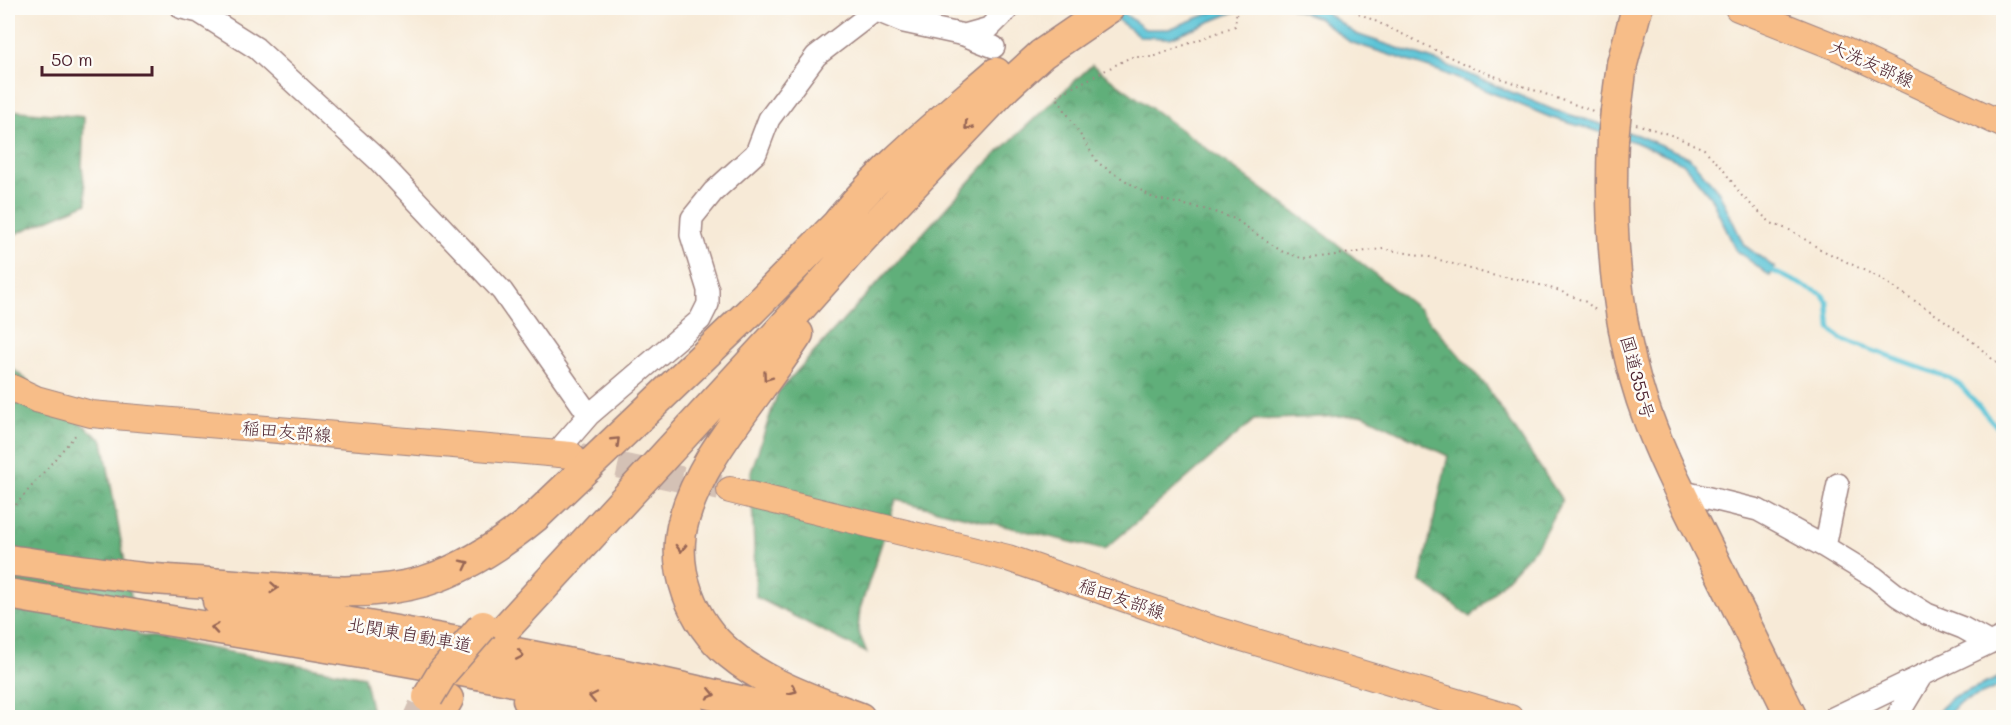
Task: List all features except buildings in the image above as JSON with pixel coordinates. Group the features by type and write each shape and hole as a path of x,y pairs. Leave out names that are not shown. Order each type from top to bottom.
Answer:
{"highway":[{"path":"860,717 766,679 730,655 707,632 692,607 683,581 680,550 683,522 689,503 711,458 793,342 848,233 904,152 1030,44 1081,8"},
{"path":"434,704 448,666 493,628 765,321 848,233 1042,54 1109,8"},
{"name":"国道355号","path":"1637,8 1624,57 1613,121 1612,210 1618,288 1636,381 1648,417 1680,491 1792,717"},
{"path":"8,560 143,578 360,592 424,581 455,569 492,549 535,517 752,310 848,233"},
{"name":"北関東自動車道","path":"8,567 427,637 659,682 809,717"},
{"name":"北関東自動車道","path":"8,594 310,644 691,717"},
{"path":"310,644 521,698 575,717"}],"main road":[{"name":"大洗友部線","path":"1738,8 1841,49 2004,125"},
{"name":"稲田友部線","path":"8,386 36,399 91,414 563,454"},
{"name":"稲田友部線","path":"730,490 1008,558 1209,628 1510,717"}],"street":[{"path":"964,35 989,28 1009,8"},
{"path":"192,9 256,48 378,160 502,291 589,415"},
{"path":"563,454 589,415 700,320 708,304 708,290 691,235 692,218 713,192 756,153 769,119 816,56 873,9 904,22 964,35 993,47"},
{"path":"1825,547 1838,484"},
{"path":"1680,491 1758,510 1874,577 1898,596 1927,614 1997,640"},
{"path":"1833,717 1997,640"},
{"path":"1896,717 1922,675"}],"path":[{"path":"1237,8 1235,26 1153,57 1131,57 1056,96 1098,164 1152,198 1208,210 1234,219 1281,250 1304,259 1382,249 1426,256 1491,275 1523,280 1557,290 1586,302 1609,322 1624,324"},
{"path":"1348,8 1477,69 1613,121 1674,136 1704,149 1722,168 1742,196 1771,223 1792,231 1820,249 1880,278 1944,320 1977,345 2004,370"},
{"path":"8,514 86,423 91,414"}],"green space":[{"path":"1092,65 1327,236 1420,310 1486,386 1562,500 1537,546 1471,617 1420,581 1448,456 1364,415 1254,420 1104,550 896,500 860,609 858,630 867,653 756,597 751,472 778,392 988,162"},
{"path":"8,110 84,117 82,167 87,203 8,237"},
{"path":"8,365 103,441 138,635 364,677 373,717 8,717"}],"water":[{"path":"1101,8 1117,8 1145,29 1169,29 1223,8 1244,8 1170,38 1141,37"},
{"path":"1291,8 1323,10 1356,34 1442,63 1554,110 1637,135 1689,157 1719,192 1744,245 1775,268 1770,276 1736,250 1710,196 1683,163 1635,142 1552,118 1439,71 1350,42 1318,18"},
{"path":"2003,676 2003,685 1958,704 1946,717 1932,717 1953,697"}],"waterway":[{"path":"1768,269 1822,294 1828,303 1830,328 1841,339 1949,378 1960,385 2004,435"}],"tunnel":[{"path":"580,457 730,490"},
{"path":"418,718 423,707"}]}
